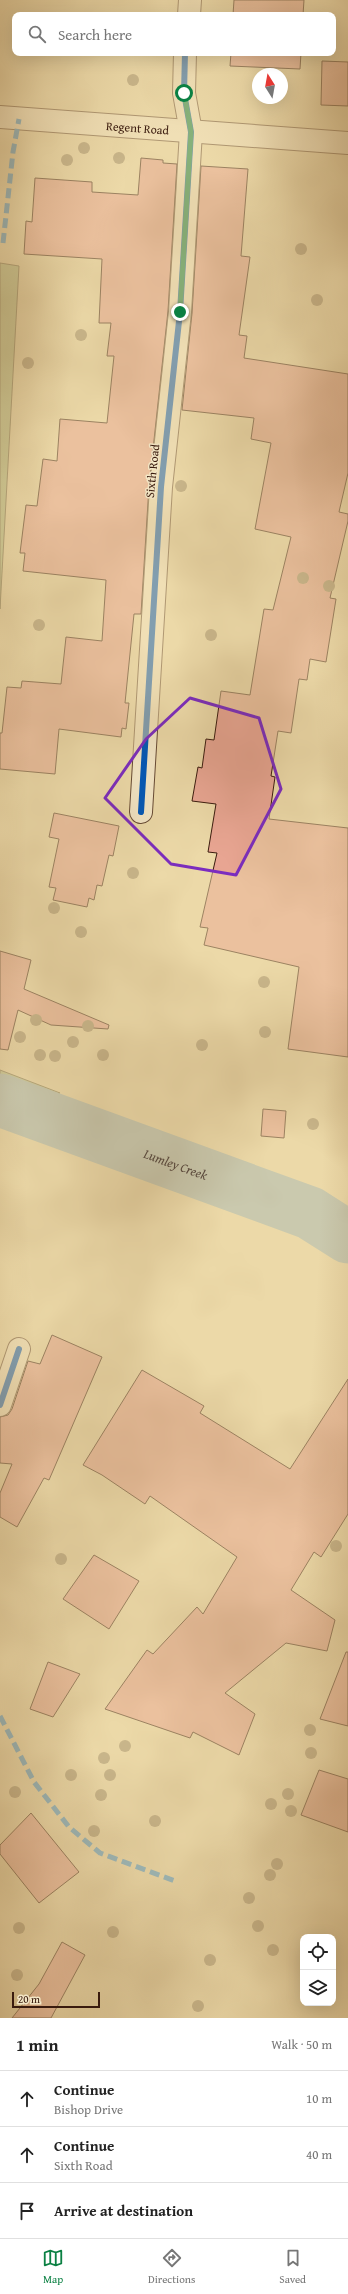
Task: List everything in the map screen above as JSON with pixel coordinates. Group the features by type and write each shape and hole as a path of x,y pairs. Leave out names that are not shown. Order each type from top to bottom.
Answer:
{"street":[{"path":"189,12 190,0"},
{"name":"Sixth Road","path":"141,812 161,487 180,312 191,132 184,93 185,56"},
{"name":"Regent Road","path":"0,117 348,143"},
{"path":"0,1404 19,1349"}],"highlighted area":[{"path":"190,698 259,718 281,789 236,875 171,864 105,798 146,739"}],"green space":[{"path":"0,263 19,266 0,609"},
{"path":"0,1070 60,1093 0,1104"}],"building":[{"path":"234,0 304,0 303,12 233,12"},
{"path":"231,56 301,56 300,69 230,66"},
{"path":"322,61 348,62 348,106 321,105"},
{"path":"141,158 163,160 163,163 177,164 168,311 149,486 141,614 134,614 125,703 129,703 126,729 122,728 121,737 59,729 55,774 0,769 0,733 2,733 7,687 21,688 22,681 61,684 66,637 102,641 106,580 23,571 25,553 20,553 26,505 37,506 43,459 57,461 60,419 107,423 114,356 107,356 111,323 99,323 102,259 24,254 26,221 32,222 35,178 92,182 92,192 138,195"},
{"path":"201,166 248,169 241,256 250,257 239,335 247,336 244,358 348,374 348,473 339,512 348,514 348,521 330,598 336,599 326,662 310,659 307,680 299,679 291,733 278,731 271,776 275,777 269,819 348,828 348,1057 288,1049 299,967 204,945 208,928 200,927 217,853 208,852 216,804 192,801 198,767 202,768 206,739 214,740 221,691 250,695 264,609 273,610 291,537 255,529 271,443 251,439 254,418 182,410 192,313"},
{"path":"54,813 119,826 113,856 109,855 102,886 97,885 94,900 89,898 87,907 53,900 56,888 49,887 59,839 49,837"},
{"path":"0,951 31,960 24,989 109,1025 108,1029 51,1025 18,1010 8,1050 0,1049"},
{"path":"263,1109 286,1111 284,1138 261,1136"},
{"path":"52,1335 102,1357 49,1480 44,1478 17,1527 0,1517 0,1493 12,1464 0,1463 0,1417 8,1415 12,1409 28,1361 40,1364"},
{"path":"142,1370 204,1406 200,1413 290,1469 348,1379 348,1514 321,1557 314,1552 291,1590 335,1620 327,1651 286,1643 225,1693 255,1714 239,1755 193,1732 190,1738 105,1709 147,1650 153,1654 197,1607 203,1614 237,1557 150,1496 145,1504 102,1475 83,1465"},
{"path":"94,1555 139,1581 109,1629 63,1599"},
{"path":"346,1652 348,1652 348,1726 320,1719"},
{"path":"48,1662 80,1674 53,1717 30,1709"},
{"path":"319,1770 348,1779 348,1832 301,1815"},
{"path":"31,1813 79,1872 39,1903 0,1854 0,1845"},
{"path":"62,1942 85,1955 51,2018 12,2018 39,1984"}],"waterway":[{"name":"Lumley Creek","path":"0,1100 310,1213 348,1237"}],"marked path":[{"path":"3,243 13,152 19,119"},
{"path":"0,1716 34,1782 69,1827 100,1853 175,1881"}],"cycle path":[{"path":"141,812 161,487 180,312 191,132 184,93 185,56"},
{"path":"0,1405 19,1349"}],"route":[{"path":"180,312 191,132 184,93"}]}
